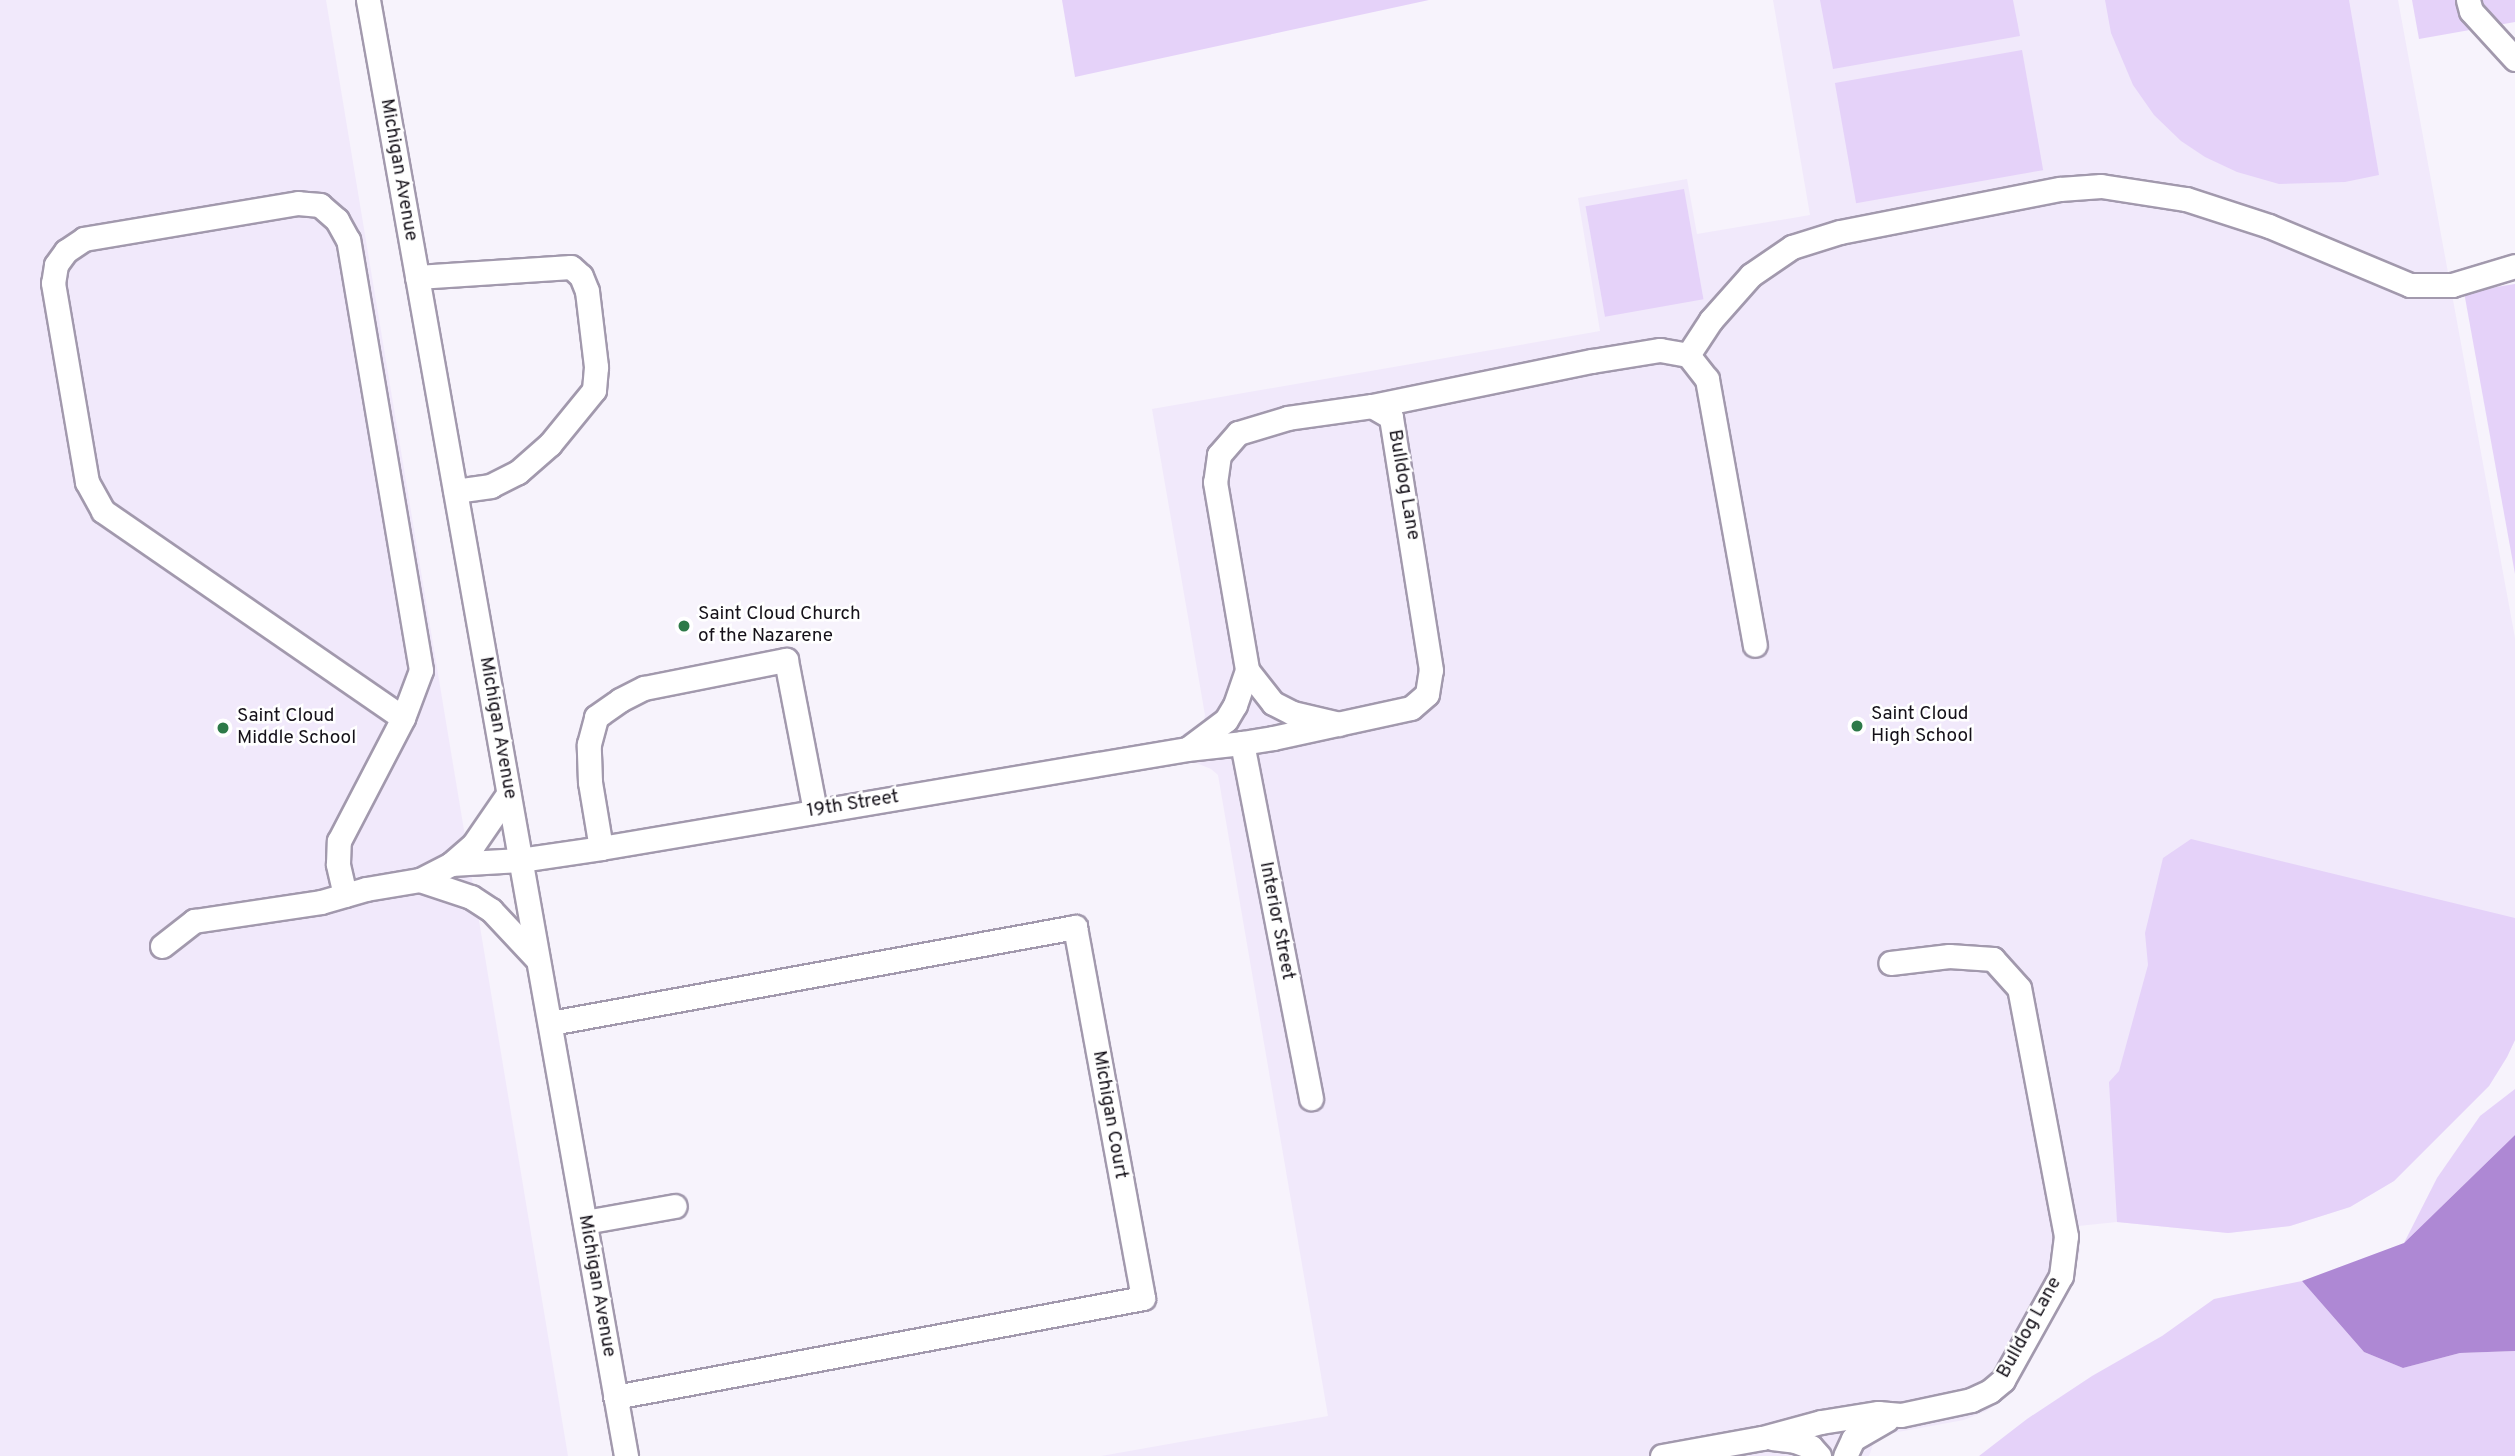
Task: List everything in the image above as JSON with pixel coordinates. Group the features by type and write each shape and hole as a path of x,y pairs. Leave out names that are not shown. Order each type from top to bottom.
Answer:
{"street":[{"name":"Michigan Avenue","path":"368,0 626,1456"},
{"path":"2468,0 2470,11 2515,60"},
{"path":"1688,355 1711,320 1751,275 1792,247 1839,232 2060,189 2101,186 2186,200 2269,226 2410,285 2452,285 2515,266"},
{"path":"345,895 338,864 339,841 403,718 421,670 348,240 337,220 320,205 298,203 84,239 65,251 57,265 53,283 87,482 103,511 403,718"},
{"path":"417,277 571,267 581,276 587,291 596,367 594,390 550,444 518,472 491,486 455,491"},
{"path":"1373,406 1592,360 1660,350 1688,355 1707,379 1755,645"},
{"name":"Bulldog Lane","path":"1187,749 1242,743 1339,724 1411,708 1427,694 1432,670 1391,417 1373,406 1288,418 1238,433 1219,455 1215,482 1247,670 1273,703 1293,713 1339,724"},
{"path":"601,848 590,782 589,744 596,717 620,700 645,688 786,660 815,811"},
{"name":"Bulldog Lane","path":"1187,749 1226,720 1235,705 1247,670"},
{"name":"Interior Street","path":"1242,743 1311,1098"},
{"name":"19th Street","path":"451,864 520,860 601,848 1187,749"},
{"path":"162,946 194,921 321,902 420,880 451,864 473,845 508,794"},
{"path":"420,880 471,897 489,909 518,936 539,962"},
{"name":"Michigan Court","path":"551,1023 1075,927 1143,1298 615,1397"},
{"name":"Bulldog Lane","path":"1662,1456 1762,1438 1821,1422 1878,1413 1900,1415 1971,1400 2003,1380 2061,1276 2066,1236 2019,988 1993,959 1949,957 1890,963"},
{"path":"585,1222 674,1206"},
{"path":"1845,1456 1853,1439 1863,1430 1900,1415"},
{"path":"1762,1438 1795,1441 1811,1447 1819,1456"}],"shaded area":[{"name":"Saint Cloud Middle School","path":"0,0 326,0 568,1456 0,1456"},
{"path":"1062,0 1429,0 1075,77"},
{"name":"Saint Cloud High School","path":"1773,0 2398,0 2515,638 2515,1040 2489,1086 2394,1181 2350,1207 2290,1226 2228,1233 2117,1222 2078,1226 2080,1251 2075,1272 2024,1374 2011,1393 1986,1411 1964,1420 1876,1436 1869,1456 1101,1456 1328,1416 1218,775 1211,769 1189,760 1183,734 1203,724 1205,715 1152,409 1600,331 1578,198 1687,179 1697,234 1810,215"},
{"path":"1820,0 2013,0 2020,36 1833,69"},
{"path":"2105,0 2349,0 2379,175 2345,182 2279,184 2237,172 2205,157 2181,141 2154,115 2133,85 2111,33"},
{"path":"2412,0 2515,0 2515,22 2419,39"},
{"path":"2022,50 2043,170 1856,203 1835,83"},
{"path":"1684,189 1703,299 1605,317 1586,206"},
{"path":"2515,284 2515,574 2464,292"},
{"path":"2191,839 2515,918 2515,1040 2507,1057 2489,1086 2394,1181 2350,1207 2290,1226 2228,1233 2117,1222 2109,1082 2119,1071 2148,965 2145,933 2163,858"},
{"path":"2515,1089 2515,1135 2404,1243 2437,1178 2480,1116"},
{"path":"2515,1135 2515,1351 2460,1353 2403,1368 2364,1352 2302,1281 2404,1243"},
{"path":"2302,1281 2364,1352 2403,1368 2460,1353 2515,1351 2515,1456 1979,1456 2027,1419 2092,1376 2162,1336 2214,1299"}],"place":[{"name":"Saint Cloud Church of the Nazarene","path":"684,626"},
{"name":"Saint Cloud High School","path":"1857,726"},
{"name":"Saint Cloud Middle School","path":"223,728"}]}
